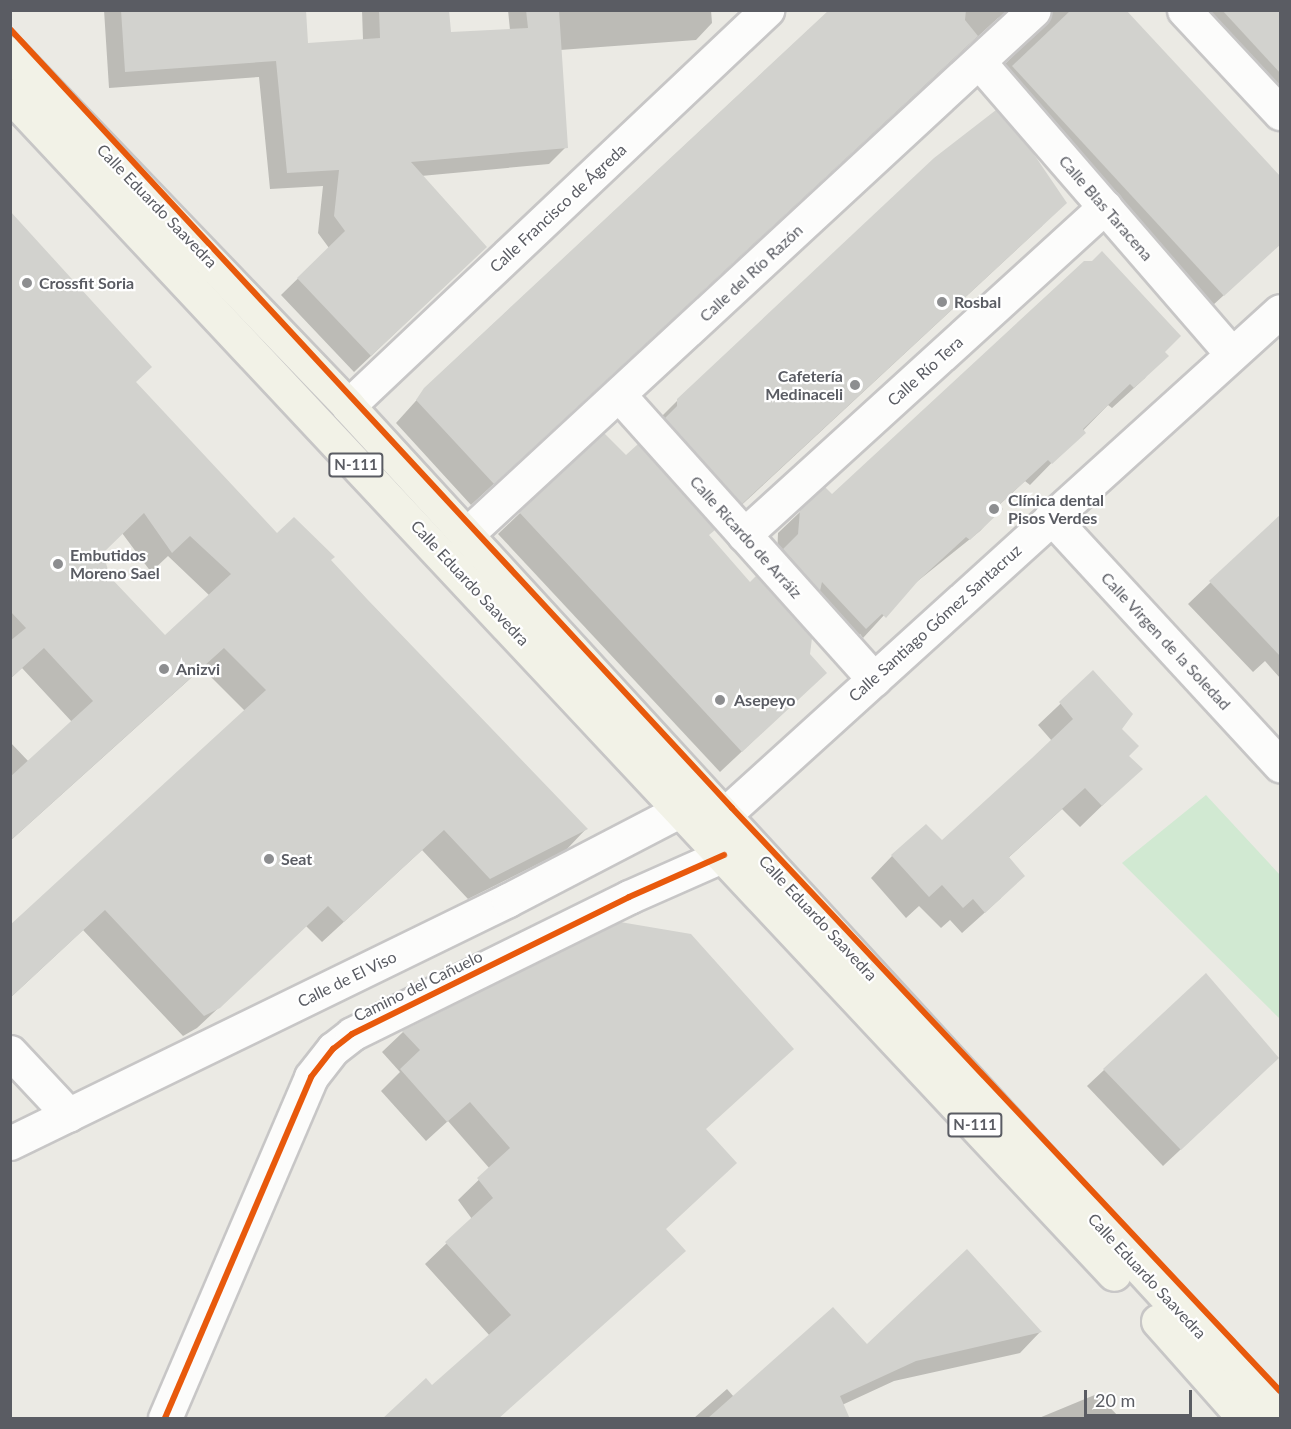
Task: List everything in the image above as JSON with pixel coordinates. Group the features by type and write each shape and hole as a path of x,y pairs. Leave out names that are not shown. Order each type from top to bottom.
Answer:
{"main road":[{"name":"Calle Eduardo Saavedra","path":"10,53 348,406 1278,1419"},
{"name":"Calle Eduardo Saavedra","path":"10,95 1137,1298 1244,1419"}],"street":[{"name":"Calle Francisco de Ágreda","path":"348,406 767,10"},
{"name":"Calle del Río Razón","path":"466,535 1034,10"},
{"path":"1184,10 1281,113"},
{"name":"Calle Blas Taracena","path":"979,62 1232,354"},
{"name":"Calle Río Tera","path":"744,535 1105,207"},
{"name":"Calle Santiago Gómez Santacruz","path":"724,815 1281,311"},
{"name":"Calle Ricardo de Arráiz","path":"619,395 874,680"},
{"name":"Calle Virgen de la Soledad","path":"1051,517 1281,765"},
{"name":"Calle de El Viso","path":"10,1143 508,900 681,810"},
{"name":"Camino del Cañuelo","path":"165,1419 311,1077 333,1049 374,1024 629,897 724,855"},
{"path":"10,1052 69,1115"}],"green space":[{"path":"1206,795 1280,875 1280,1019 1122,863"}],"building":[{"path":"121,10 306,10 308,43 380,38 379,10 449,10 451,32 528,28 526,10 559,10 568,148 411,162 487,247 371,356 297,278 345,231 334,216 339,170 287,173 276,61 125,72"},
{"path":"829,10 966,10 965,20 978,36 494,484 416,400 424,388"},
{"path":"1071,10 1126,10 1281,177 1281,244 1224,296 1012,66"},
{"path":"1222,10 1281,10 1281,74"},
{"path":"996,110 1033,153 1067,203 742,504 665,418 677,406 677,399 934,158"},
{"path":"10,211 152,367 136,382 277,533 294,517 335,557 331,560 367,599 588,829 490,879 444,830 344,922 328,906 220,1008 204,1016 105,910 10,998 10,925 266,690 224,648 10,841 10,777 93,701 44,648 10,679 10,641 26,628 10,611","holes":["144,513 172,553 190,536 231,574 165,635 110,577 103,553"]},
{"path":"1102,251 1181,336 1165,352 1169,356 1134,388 1130,384 1083,429 1086,433 1052,464 1048,460 999,505 1003,509 970,540 966,537 918,581 886,618 882,614 866,629 822,582 820,591 783,549 798,534 800,510 825,487 832,494 1084,261 1092,261"},
{"path":"604,433 626,455 638,444 715,530 709,535 750,582 756,576 812,638 810,654 827,673 742,752 519,512"},
{"path":"1281,514 1281,657 1209,581"},
{"path":"1093,670 1133,714 1122,729 1139,746 1129,756 1143,769 1102,806 1085,788 1009,857 1025,876 985,913 973,899 963,908 942,885 929,897 891,855 926,824 942,840 1032,758 1073,719 1059,702"},
{"path":"620,922 691,934 794,1049 706,1129 737,1163 666,1229 686,1251 498,1419 382,1419 426,1378 432,1385 511,1315 445,1242 493,1198 477,1178 510,1148 470,1102 447,1122 400,1069 420,1050 402,1031"},
{"path":"1206,973 1279,1058 1181,1150 1103,1069"},
{"path":"967,1249 1042,1332 916,1361 840,1396 850,1419 707,1419 833,1307 867,1344"}],"cycle path":[{"path":"10,29 732,808 1280,1391"},
{"path":"165,1418 311,1077 333,1049 352,1034 629,897 724,855"}],"place":[{"name":"Crossfit Soria","path":"27,283"},
{"name":"Rosbal","path":"942,302"},
{"name":"Cafetería Medinaceli","path":"855,385"},
{"name":"Clínica dental Pisos Verdes","path":"994,509"},
{"name":"Embutidos Moreno Sael","path":"58,564"},
{"name":"Anizvi","path":"164,669"},
{"name":"Asepeyo","path":"720,700"},
{"name":"Seat","path":"269,859"}]}
